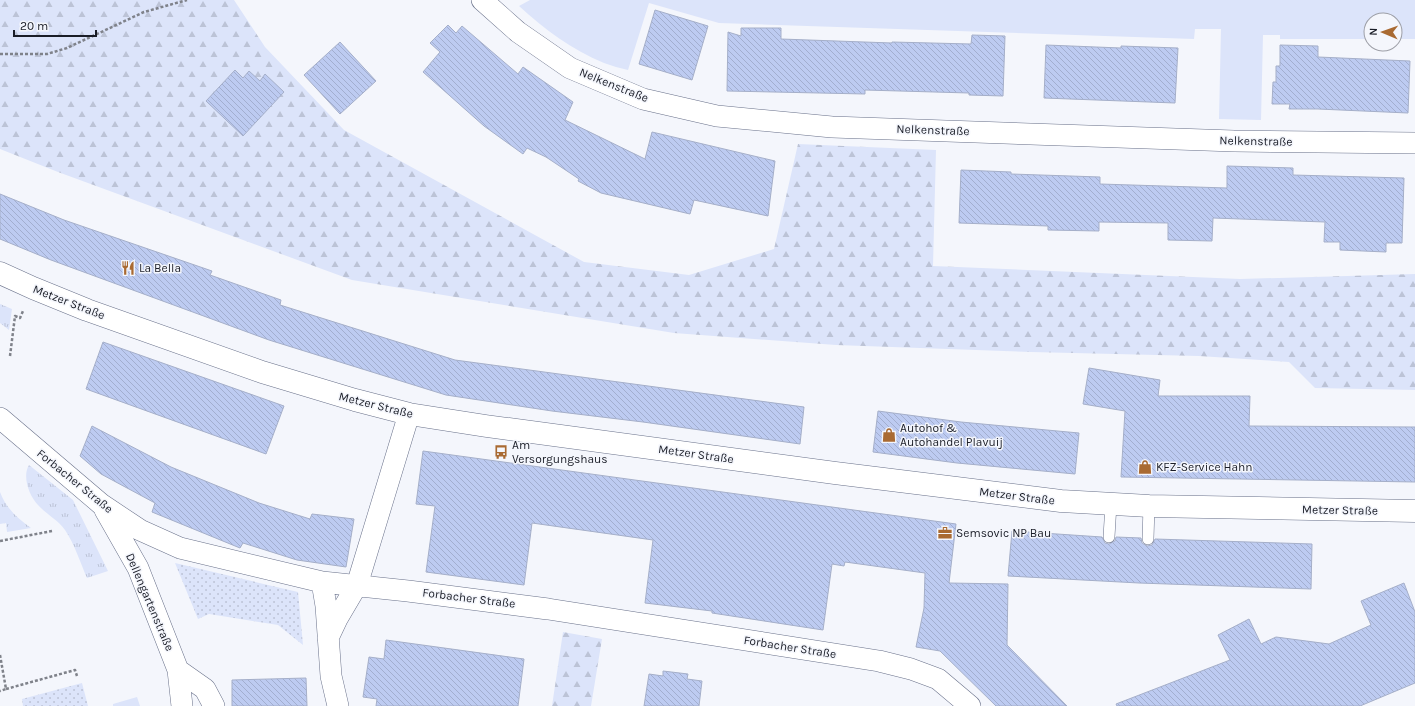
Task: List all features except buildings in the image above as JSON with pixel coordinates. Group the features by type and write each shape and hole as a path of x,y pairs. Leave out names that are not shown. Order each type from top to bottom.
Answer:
{"main road":[{"name":"Metzer Straße","path":"0,273 87,310 262,372 408,414 956,489 1061,501 1149,506 1415,511"}],"street":[{"name":"Nelkenstraße","path":"482,0 518,32 570,68 643,99 717,116 832,127 1234,141 1415,143"},
{"path":"328,638 337,619 357,585 408,414"},
{"name":"Forbacher Straße","path":"0,418 101,504 140,530 180,548 322,582 548,608 879,661 911,669 938,679 970,706"},
{"name":"Dellengartenstraße","path":"101,504 112,520 138,568 178,670 182,706"},
{"path":"322,582 331,676 338,706"},
{"path":"178,670 205,689 214,706"}],"lane":[{"path":"1109,537 1111,504"},
{"path":"1148,539 1149,506"}],"path":[{"path":"0,54 47,54 66,48 144,12 187,0"},
{"path":"10,356 14,316 20,318 22,313"},
{"path":"0,541 52,531"},
{"path":"0,655 2,679 6,689"},
{"path":"0,691 75,670 77,676"}],"green space":[{"path":"0,0 234,0 265,47 344,130 584,262 689,275 774,249 798,144 936,150 933,266 1240,279 1415,274 1415,390 1315,388 1289,362 1199,356 836,345 674,333 352,280 58,172 0,149"},
{"path":"530,0 1415,0 1415,39 1403,39 1403,12 1363,12 1363,39 1280,39 1280,35 1263,35 1261,120 1219,119 1221,29 1195,29 1194,39 719,23 649,3 628,70 607,64 581,52 538,23 519,6"},
{"path":"0,304 12,309 9,330 0,323"},
{"path":"29,465 73,500 108,571 87,578 75,548 65,530 41,508 29,491 26,475"},
{"path":"0,492 5,503 12,512 31,528 7,532 6,523 0,524"},
{"path":"175,563 298,592 303,645 278,625 209,614 198,619"},
{"path":"563,632 602,639 591,706 552,706"},
{"path":"82,683 88,706 23,706 22,699"},
{"path":"137,697 140,706 113,706 113,704"}],"place":[{"name":"La Bella","path":"128,268"},
{"name":"Autohof & Autohandel Plavuij","path":"889,435"},
{"name":"Am Versorgungshaus","path":"501,452"},
{"name":"KFZ-Service Hahn","path":"1145,467"},
{"name":"Semsovic NP Bau","path":"945,533"}]}
